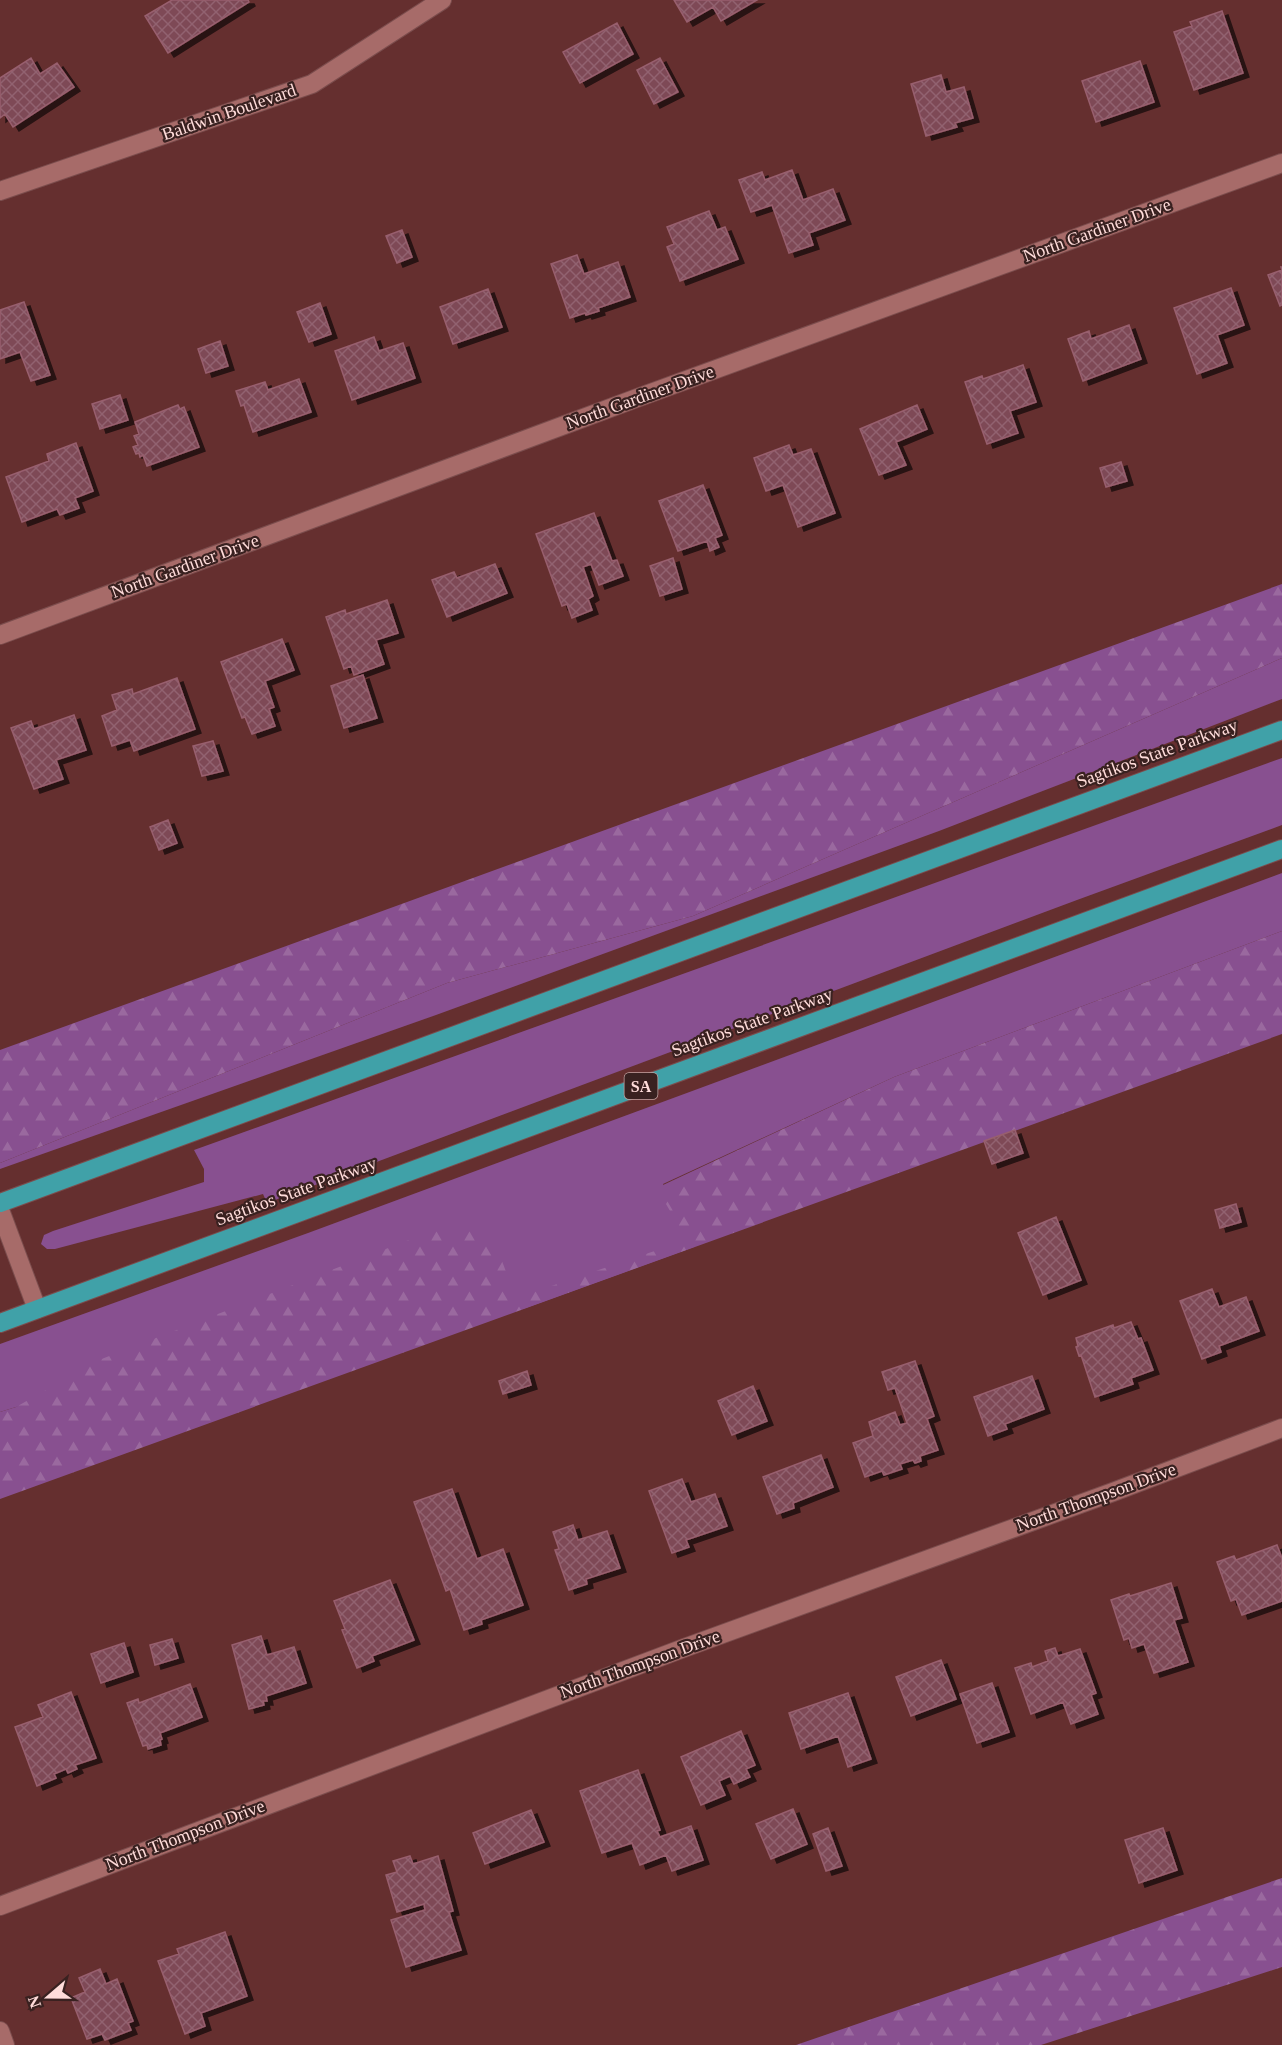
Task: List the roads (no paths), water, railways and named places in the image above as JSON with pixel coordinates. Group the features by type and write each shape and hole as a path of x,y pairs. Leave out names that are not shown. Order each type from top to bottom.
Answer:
{"highway":[{"name":"Sagtikos State Parkway","path":"0,1203 1282,730"},
{"name":"Sagtikos State Parkway","path":"0,1323 1282,849"}],"street":[{"name":"Baldwin Boulevard","path":"0,191 312,84 442,0"},
{"name":"North Gardiner Drive","path":"0,635 637,398 1282,163"},
{"path":"0,1210 37,1309"},
{"name":"North Thompson Drive","path":"0,1906 684,1648 1282,1428"},
{"path":"0,2031 5,2045"}]}
